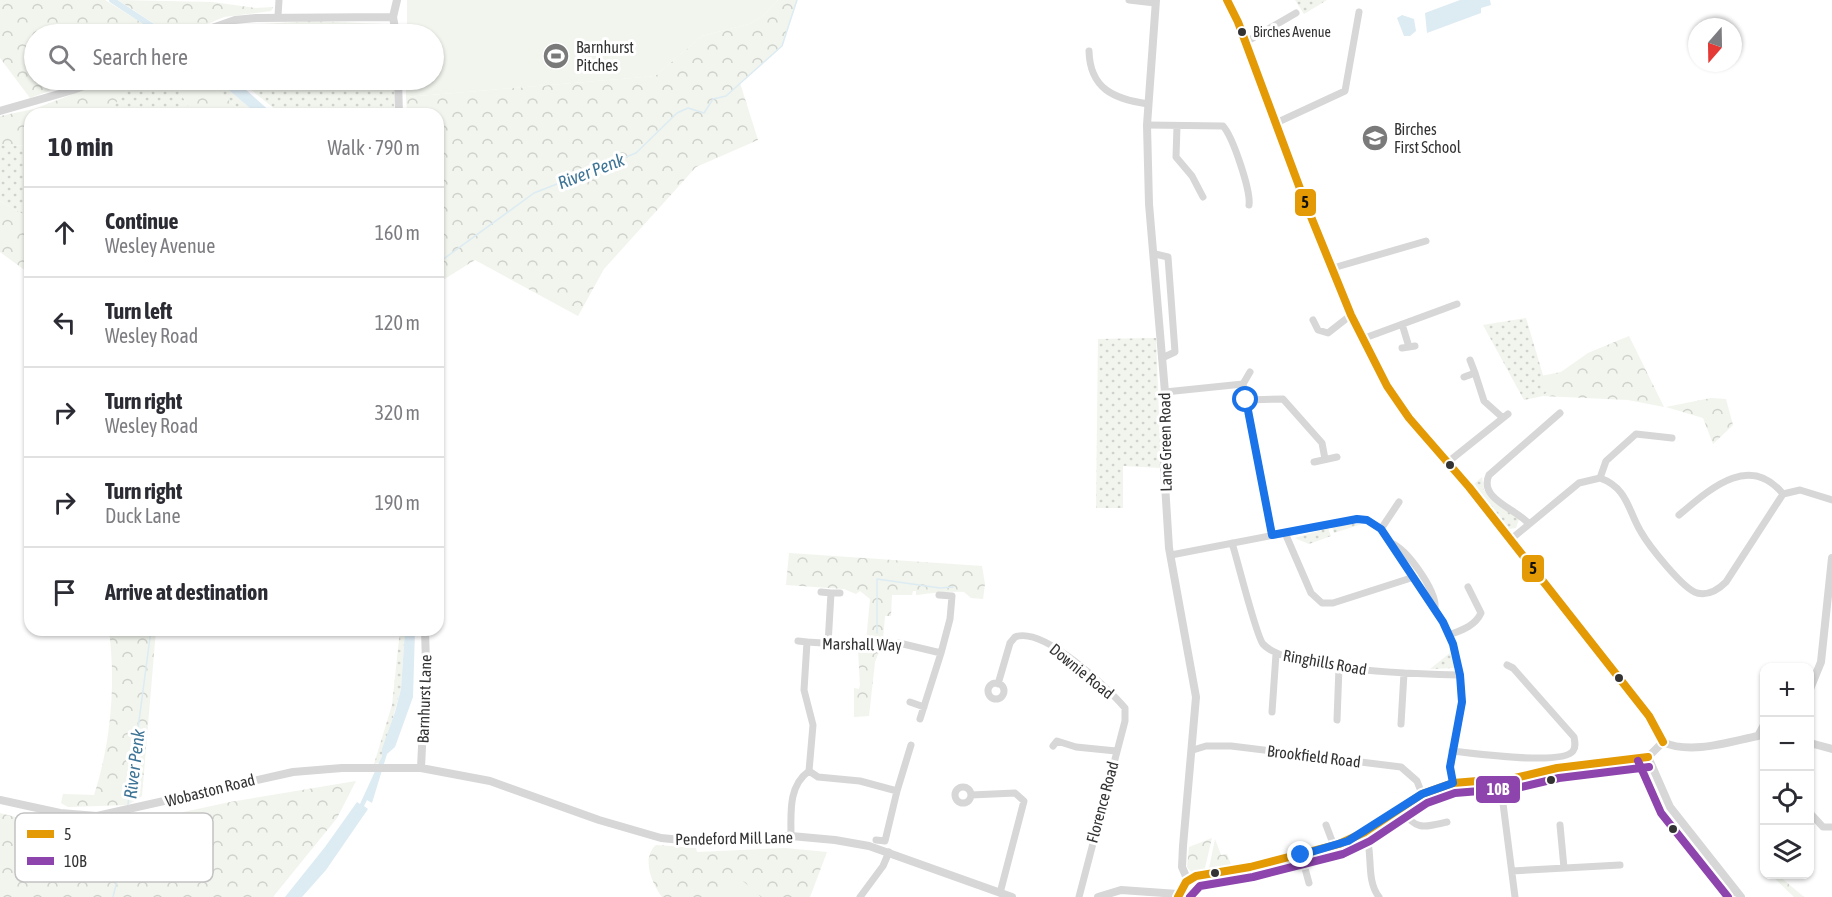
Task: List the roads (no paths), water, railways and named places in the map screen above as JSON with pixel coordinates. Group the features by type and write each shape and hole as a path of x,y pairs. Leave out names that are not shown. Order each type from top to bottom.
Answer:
{"street":[{"path":"278,16 279,0"},
{"path":"394,24 393,17 397,0"},
{"path":"1129,0 1156,2"},
{"path":"1227,0 1246,42 1351,315 1392,394 1409,418 1448,462 1650,716 1663,741 1685,748 1760,736"},
{"name":"Lane Green Road","path":"1156,2 1147,125 1149,204 1165,392 1164,468 1171,555 1195,687 1196,717 1185,805 1182,867 1188,881"},
{"path":"1276,123 1345,91 1359,12"},
{"path":"1246,42 1296,13"},
{"path":"224,24 235,20 278,16 393,17"},
{"path":"1089,51 1090,70 1103,87 1113,95 1148,104"},
{"path":"0,111 73,90"},
{"path":"398,90 399,108"},
{"path":"1147,125 1225,128 1249,192 1249,205"},
{"path":"1177,126 1176,157 1192,176 1203,196"},
{"path":"1333,268 1426,241"},
{"path":"1155,254 1168,257 1175,352 1162,358"},
{"path":"1362,339 1457,304"},
{"path":"1314,320 1318,330 1328,333 1351,315"},
{"path":"1402,324 1409,347"},
{"path":"1448,462 1505,416 1484,401 1470,360"},
{"path":"1250,372 1244,384 1246,400 1272,535"},
{"path":"1464,377 1475,373"},
{"path":"1165,392 1244,384"},
{"path":"1246,400 1283,399 1323,444 1325,459"},
{"path":"1528,524 1520,514 1499,504 1487,488 1486,481 1489,475 1560,413"},
{"path":"1600,478 1606,461 1636,434 1672,438"},
{"path":"1314,462 1337,457"},
{"path":"1679,515 1713,487 1735,477 1766,479 1773,482 1783,494"},
{"path":"1510,540 1579,483 1600,478 1616,487 1634,514 1639,530 1681,581 1691,591 1703,594 1712,592 1726,582 1783,494 1800,490 1832,500"},
{"path":"1381,529 1399,502"},
{"path":"1171,555 1357,519 1367,520 1381,529 1411,578 1435,609 1449,635 1460,675 1462,702 1452,751 1450,777 1453,783"},
{"path":"1285,533 1311,593 1319,602 1333,603 1411,578"},
{"path":"1389,542 1401,549 1425,580 1434,600 1435,609"},
{"name":"Ringhills Road","path":"1232,543 1262,643 1276,654 1340,667 1460,675"},
{"path":"1814,678 1821,662 1832,558"},
{"path":"1449,635 1468,627 1477,620 1481,613 1468,587"},
{"path":"821,592 840,593"},
{"path":"828,644 831,593"},
{"path":"939,595 961,596"},
{"path":"920,719 950,619 952,596"},
{"name":"Barnhurst Lane","path":"422,768 425,636"},
{"name":"Downie Road","path":"998,684 1010,643 1015,637 1026,636 1058,648 1125,708"},
{"path":"798,642 807,642"},
{"name":"Marshall Way","path":"791,836 793,795 802,777 809,771 813,725 804,690 807,642 871,646 899,643 941,653"},
{"path":"1272,712 1276,654"},
{"path":"1452,751 1525,758 1561,756 1571,753 1575,748 1574,737 1513,668 1507,665"},
{"path":"1337,720 1340,667"},
{"path":"1401,724 1404,673"},
{"path":"910,702 924,707"},
{"name":"Florence Road","path":"1078,897 1125,721 1125,708"},
{"path":"1054,740 1076,747 1116,751"},
{"path":"1098,897 1121,890 1178,896 1188,881 1196,876 1334,846 1365,832 1422,794 1453,783 1500,780 1571,765 1648,757 1663,741"},
{"path":"1814,744 1832,749"},
{"path":"876,840 888,842 897,791 911,745"},
{"name":"Brookfield Road","path":"1193,750 1206,746 1231,746 1401,767 1417,781 1422,794"},
{"path":"1648,757 1670,807 1738,894 1728,897"},
{"name":"Wobaston Road","path":"110,813 274,775 310,770 422,768"},
{"name":"Pendeford Mill Lane","path":"422,768 490,781 625,829 661,838 701,842 791,836 834,840 889,852 1012,897"},
{"path":"809,771 818,777 860,781 897,791"},
{"path":"1500,780 1515,897"},
{"path":"971,795 1015,793 1024,801 1000,893"},
{"name":"Wobaston Road","path":"0,800 60,813"},
{"path":"1400,809 1417,826 1425,827 1447,822"},
{"path":"1814,818 1823,826 1832,826"},
{"path":"1326,825 1334,846"},
{"path":"1560,825 1564,868"},
{"path":"1365,832 1370,843 1373,884 1379,897"},
{"path":"860,897 883,866 889,852"},
{"path":"1301,855 1309,883"},
{"path":"1512,872 1620,864"}],"waterway":[{"path":"112,0 149,24"},
{"name":"River Penk","path":"444,259 534,193 636,153 677,113 688,108 704,113 713,99 726,96 782,46 797,0"},
{"path":"877,633 877,579 940,588 953,587"},
{"name":"River Penk","path":"128,804 150,636"},
{"name":"River Penk","path":"113,897 117,882"}],"place":[{"name":"Birches Avenue","path":"1242,32"},
{"name":"Barnhurst Pitches","path":"556,56"},
{"name":"Birches First School","path":"1375,138"}]}
